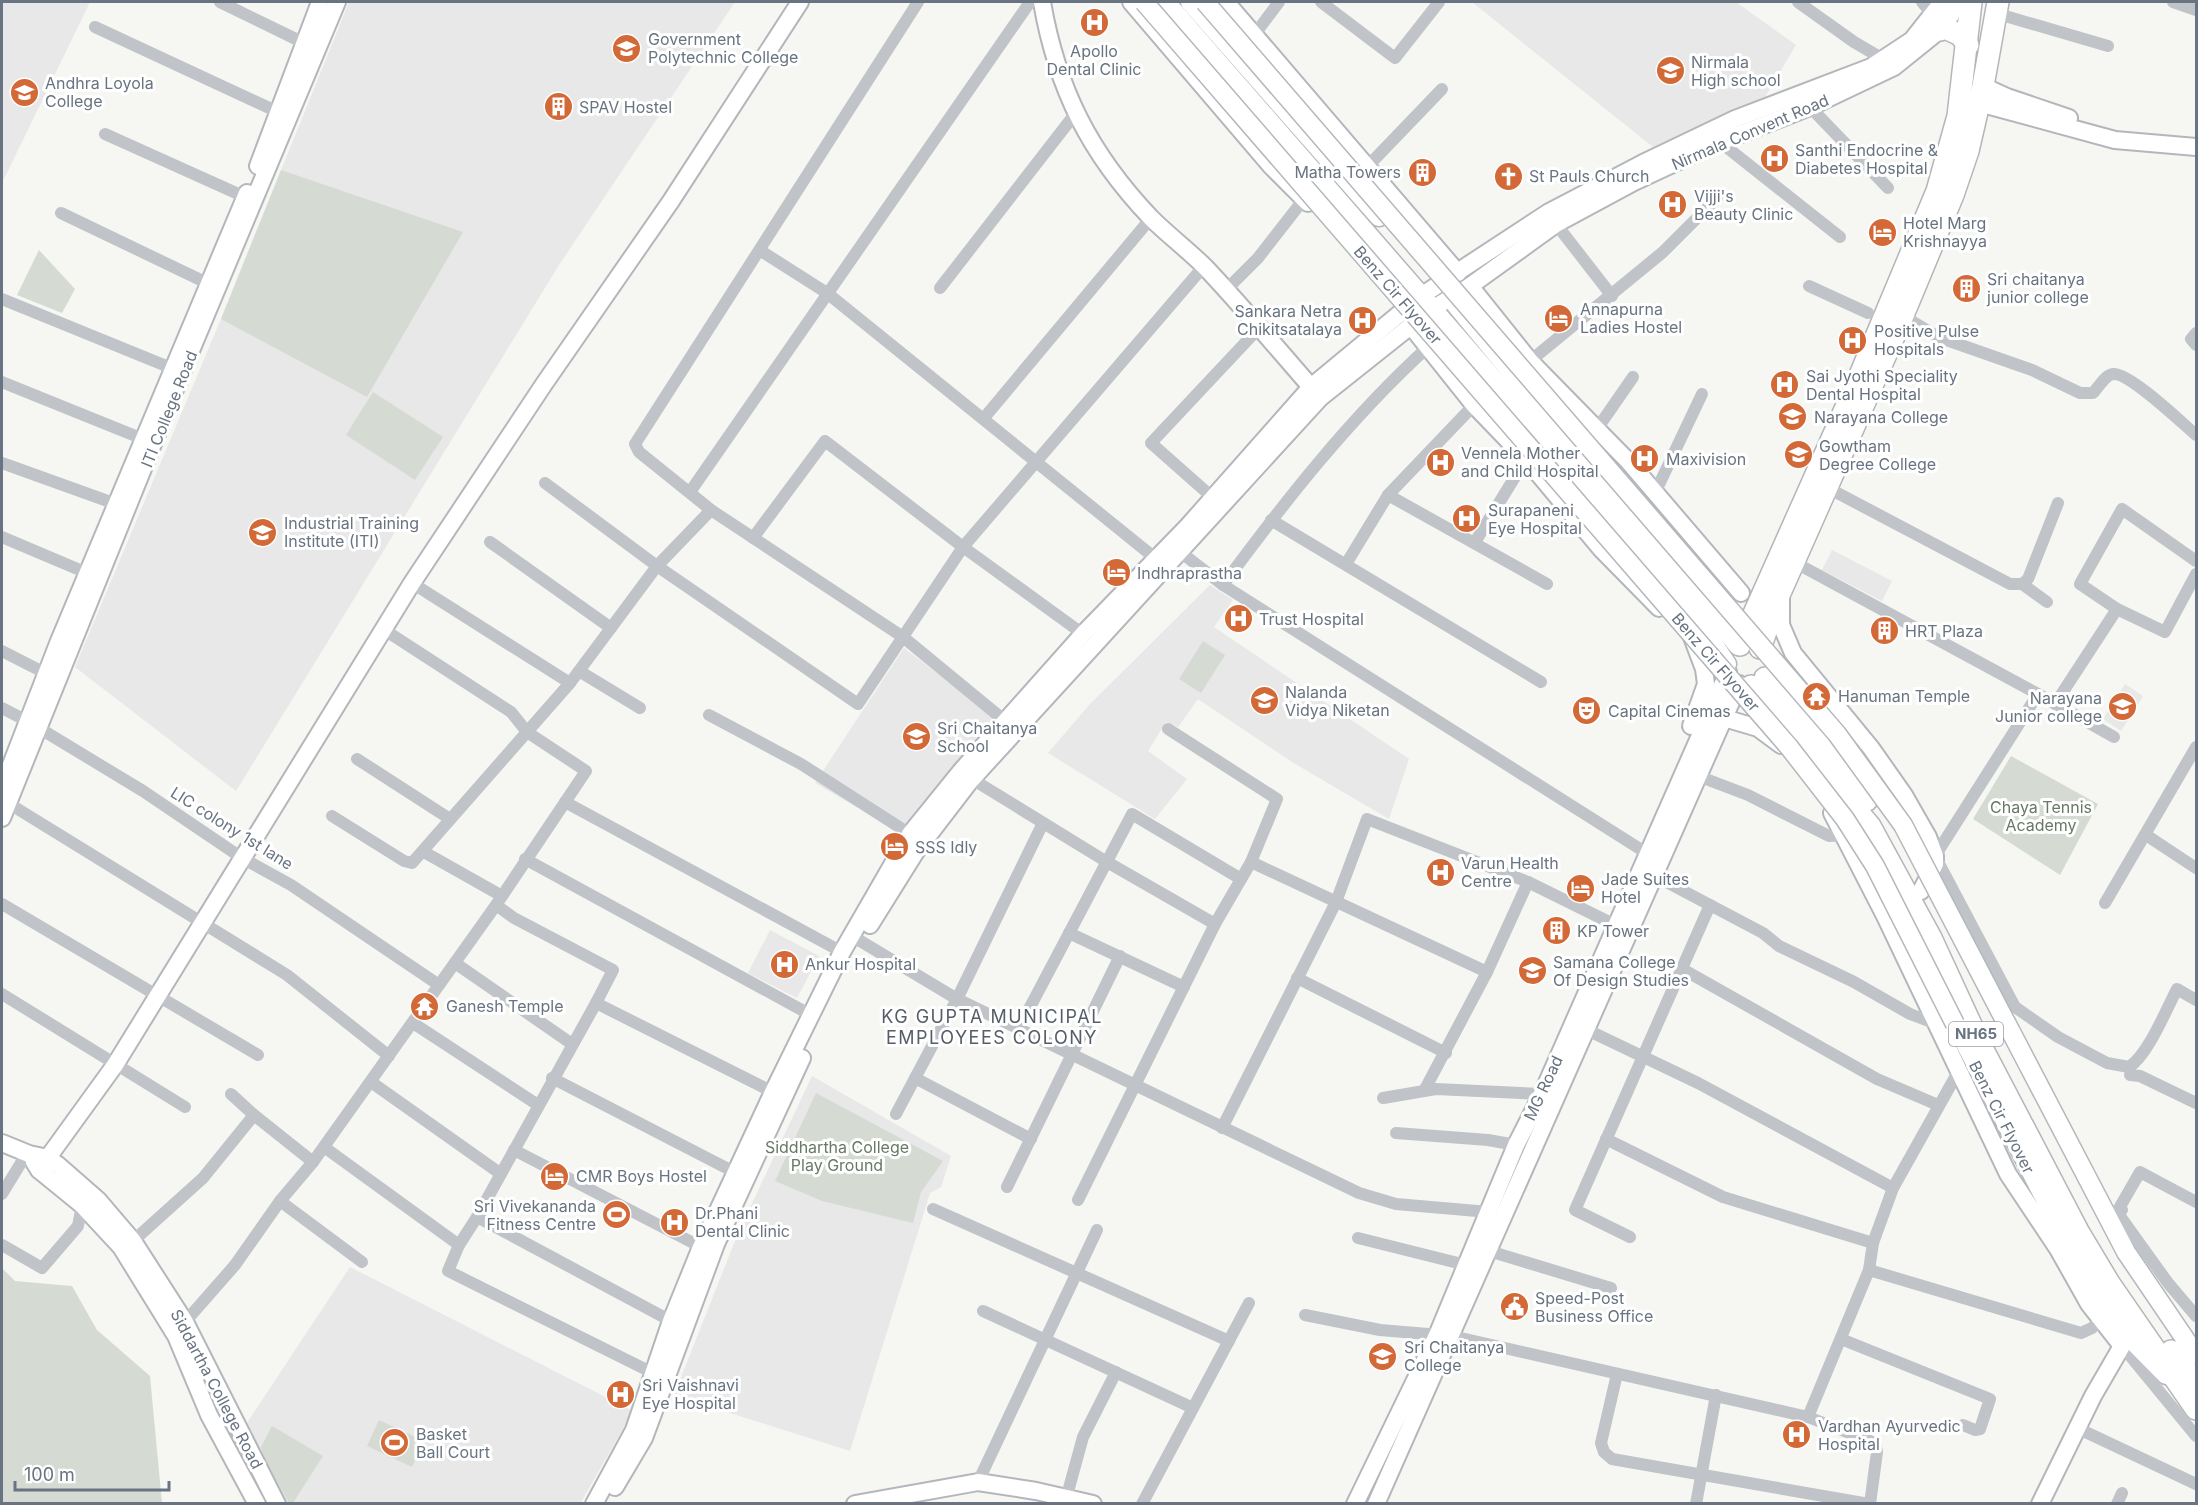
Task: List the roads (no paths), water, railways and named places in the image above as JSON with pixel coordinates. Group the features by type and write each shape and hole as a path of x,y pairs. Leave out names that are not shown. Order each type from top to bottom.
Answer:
{"highway":[{"path":"1773,590 1794,562 1903,316 1950,151 1963,90 1971,2"},
{"path":"1746,646 1769,662 1742,677 1732,651 1746,646 1773,590 1855,387 1964,162 1981,95 1996,7"},
{"path":"1938,16 1945,28 1952,30 1968,45"},
{"name":"NH65","path":"1742,677 1819,739 1881,820 1921,891 2034,1124 2103,1250 2151,1324 2192,1395"},
{"name":"NH65","path":"1742,677 1870,826 1931,938 1979,1042 2079,1233 2109,1283 2192,1395"}],"main road":[{"name":"Benz Cir Flyover","path":"1144,2 1790,747 1845,819 1875,866 2086,1279 2119,1327 2192,1395"},
{"path":"1166,2 1607,509 1742,677"},
{"path":"1190,2 1444,291 1519,384 1695,591 1746,646"},
{"path":"1205,2 1837,734 1903,825 2126,1251 2196,1355"}],"street":[{"path":"220,2 304,43"},
{"name":"ITI College Road","path":"34,725 47,674 142,439 177,370 207,284 245,197 320,2"},
{"name":"ITI College Road","path":"4,803 177,370 337,2"},
{"path":"44,1164 115,1065 412,583 544,384 671,201 800,2"},
{"path":"918,2 635,444 639,452 711,510 903,637 1005,721"},
{"path":"690,492 1030,2"},
{"path":"1042,2 1050,45 1075,114 1097,152 1151,218 1204,266 1311,387"},
{"path":"1131,2 1271,166 1304,199 1406,319 1474,405 1526,459 1602,550 1692,640"},
{"path":"1226,2 1458,273"},
{"path":"1255,34 1279,2"},
{"path":"1321,2 1395,58 1439,2"},
{"path":"1798,2 1854,42 1883,59"},
{"path":"1922,2 1938,16"},
{"name":"Nirmala Convent Road","path":"1444,291 1458,273 1549,212 1735,119 1871,67 1912,40 1938,16 1951,15 1954,2"},
{"path":"2173,2 2196,10"},
{"path":"1996,7 2108,46"},
{"name":"Nirmala Convent Road","path":"1444,291 1470,286 1556,224 1634,182 1720,142 1810,107 1894,67 1938,16"},
{"path":"95,27 278,112"},
{"path":"1367,167 1442,89"},
{"path":"1981,95 2007,97 2070,118 2119,130 2196,137"},
{"path":"1981,95 2115,140 2196,147"},
{"path":"1810,107 1888,188"},
{"path":"940,288 1075,114"},
{"path":"105,134 245,197"},
{"path":"1720,142 1840,237"},
{"path":"1530,361 1663,252 1718,197"},
{"path":"1226,290 1258,258 1304,199"},
{"path":"61,213 207,284"},
{"path":"984,418 1151,218"},
{"path":"1556,224 1612,296"},
{"path":"761,250 827,293 1038,461 1155,558"},
{"path":"545,483 657,566 858,704 963,547 1204,266"},
{"path":"1470,286 1530,361 1597,429 1741,593"},
{"path":"1809,286 1868,313"},
{"path":"594,1503 634,1430 655,1374 671,1321 701,1247 741,1175 856,938 910,834 1176,548 1320,398 1406,319 1426,302 1444,291"},
{"path":"2,299 177,370"},
{"path":"1903,316 1938,337 2032,370 2080,393 2093,393 2109,375 2116,373 2130,380 2195,430"},
{"path":"605,1503 644,1438 773,1092 842,952 856,938 1005,721 1155,558 1176,548 1212,497 1311,387 1406,319"},
{"path":"1212,497 1151,443 1259,328"},
{"path":"2196,333 2190,339 2196,345"},
{"path":"1223,585 1271,520 1398,375 1428,347"},
{"path":"1597,429 1633,377"},
{"path":"2,382 142,439"},
{"path":"1655,493 1702,394"},
{"path":"1346,564 1388,495 1474,405"},
{"path":"753,538 825,441 963,547 1083,634"},
{"path":"1475,542 1526,459"},
{"path":"2,463 116,504"},
{"path":"1828,488 1999,580 2010,584 2022,584 2047,602"},
{"path":"1388,495 1547,584"},
{"path":"2022,584 2028,579 2058,503"},
{"path":"2196,561 2122,509 2080,584 2117,609 2165,632 2196,574"},
{"path":"332,816 409,863 424,852 450,819 570,683 657,566 711,510"},
{"path":"1271,520 1541,682"},
{"path":"2,537 87,573"},
{"path":"490,542 611,628"},
{"path":"1176,548 1223,585 1648,854"},
{"path":"1794,562 2114,737"},
{"path":"412,583 570,683"},
{"path":"1695,591 1741,593 1773,590 1786,640 1802,665 1856,727 1904,795 2015,1007 2051,1034 2108,1063 2129,1067 2136,1063 2151,1039 2177,989 2196,1000"},
{"path":"2055,704 2117,609"},
{"path":"1679,782 1684,745 1705,688 1704,669 1692,640 1692,612"},
{"path":"185,1322 235,1265 280,1201 324,1147 456,963 586,771 527,732 511,712 383,629"},
{"path":"2,651 47,674"},
{"path":"579,671 640,708"},
{"name":"MG Road","path":"1376,1503 1445,1335 1466,1265 1516,1145 1534,1128 1542,1094 1655,876 1742,677"},
{"name":"MG Road","path":"1355,1503 1489,1251 1534,1128 1579,1026 1616,925 1679,782 1742,677"},
{"path":"1819,739 1826,692"},
{"path":"1921,891 1932,871 1935,856 2038,694"},
{"name":"LIC colony 1st lane","path":"2,708 143,791 242,858 291,885 439,986"},
{"path":"709,715 801,765 910,834"},
{"path":"1724,718 1758,728 1784,748 1814,784 1844,835 1911,969 1934,1023 2008,1174 2100,1320 2196,1436"},
{"path":"1078,1200 1215,924 1251,862 1277,799 1168,729"},
{"path":"2105,903 2196,747"},
{"path":"357,759 450,819"},
{"path":"966,775 1043,824 1215,924"},
{"path":"1698,776 1748,795 1829,836 1844,835"},
{"path":"565,802 842,952"},
{"path":"4,803 287,975 389,1056"},
{"path":"1019,1028 1132,814 1241,879"},
{"path":"1222,1128 1336,902 1367,819 1528,882 1616,925"},
{"path":"896,1114 957,999 1043,824"},
{"path":"2146,835 2196,868"},
{"path":"424,852 499,901 514,918 613,970 477,1217 459,1245 448,1271 655,1374"},
{"path":"525,859 811,1015"},
{"path":"1251,862 1487,972"},
{"path":"1655,876 1763,933 1779,946 1854,982 1910,1014 1934,1023"},
{"path":"1424,1091 1487,972 1528,882"},
{"path":"2,904 258,1054"},
{"path":"1630,1237 1575,1210 1684,970 1710,904"},
{"path":"1070,933 1184,987"},
{"path":"856,938 957,999 1359,1193 1396,1204 1489,1212"},
{"path":"1007,1187 1120,956"},
{"path":"456,963 572,1044"},
{"path":"1684,970 1877,1079 1938,1105"},
{"path":"1297,978 1446,1053"},
{"path":"2,994 185,1107"},
{"path":"596,1003 773,1092"},
{"path":"413,1023 538,1105"},
{"path":"1579,1026 1643,1056 1893,1188"},
{"path":"1808,1417 1869,1270 1873,1243 1893,1188 1958,1072"},
{"path":"2130,1075 2140,1076 2196,1103"},
{"path":"552,1078 741,1175"},
{"path":"915,1078 1031,1139"},
{"path":"371,1082 501,1174"},
{"path":"1383,1098 1436,1089 1542,1094"},
{"path":"231,1094 313,1162"},
{"path":"133,1241 203,1178 254,1115"},
{"path":"1396,1133 1488,1140 1516,1145"},
{"path":"1606,1139 1732,1201 1873,1243"},
{"name":"Siddartha College Road","path":"2,1143 28,1153 98,1200 133,1241 185,1322 238,1432 277,1503"},
{"path":"324,1147 459,1245"},
{"path":"514,1150 701,1247"},
{"path":"2,1194 28,1153"},
{"name":"Siddartha College Road","path":"44,1164 121,1247 176,1336 209,1414 256,1503"},
{"path":"2196,1202 2140,1172 2119,1211 2196,1316"},
{"path":"280,1201 362,1262"},
{"path":"2,1245 42,1268 78,1226 82,1204"},
{"path":"933,1209 1229,1341"},
{"path":"477,1217 671,1321"},
{"path":"978,1482 1097,1230"},
{"path":"1358,1238 1466,1265"},
{"path":"1489,1251 1611,1288"},
{"path":"1869,1270 2081,1333 2092,1328 2100,1320"},
{"path":"1142,1503 1249,1303"},
{"path":"983,1311 1193,1408"},
{"path":"1305,1315 1380,1330 1445,1335 1808,1417 1875,1443 1877,1452 1870,1503 1623,1463 1612,1459 1604,1452 1601,1443 1617,1374"},
{"path":"1841,1339 1990,1399 1980,1429 1975,1430 1963,1425"},
{"path":"2040,1503 2121,1346"},
{"path":"1066,1499 1083,1437 1116,1372"},
{"path":"1696,1503 1716,1395"},
{"path":"2077,1428 2196,1484"},
{"path":"855,1503 915,1497 978,1482 1093,1503"}],"place":[{"name":"Apollo Dental Clinic","path":"1094,23"},
{"name":"Government Polytechnic College","path":"627,48"},
{"name":"Nirmala High school","path":"1670,71"},
{"name":"Andhra Loyola College","path":"24,92"},
{"name":"SPAV Hostel","path":"558,107"},
{"name":"Santhi Endocrine & Diabetes Hospital","path":"1774,159"},
{"name":"Matha Towers","path":"1422,172"},
{"name":"St Pauls Church","path":"1508,176"},
{"name":"Vijji's Beauty Clinic","path":"1673,205"},
{"name":"Hotel Marg Krishnayya","path":"1882,232"},
{"name":"Sri chaitanya junior college","path":"1966,288"},
{"name":"Annapurna Ladies Hostel","path":"1559,318"},
{"name":"Sankara Netra Chikitsatalaya","path":"1363,320"},
{"name":"Positive Pulse Hospitals","path":"1853,340"},
{"name":"Sai Jyothi Speciality Dental Hospital","path":"1785,385"},
{"name":"Narayana College","path":"1793,417"},
{"name":"Gowtham Degree College","path":"1798,455"},
{"name":"Maxivision","path":"1645,459"},
{"name":"Vennela Mother and Child Hospital","path":"1440,462"},
{"name":"Surapaneni Eye Hospital","path":"1467,519"},
{"name":"Industrial Training Institute (ITI)","path":"263,532"},
{"name":"Indhraprastha","path":"1116,573"},
{"name":"Trust Hospital","path":"1238,619"},
{"name":"HRT Plaza","path":"1884,631"},
{"name":"Hanuman Temple","path":"1817,696"},
{"name":"Nalanda Vidya Niketan","path":"1264,701"},
{"name":"Narayana Junior college","path":"2123,707"},
{"name":"Capital Cinemas","path":"1587,711"},
{"name":"Sri Chaitanya School","path":"916,737"},
{"name":"SSS Idly","path":"894,847"},
{"name":"Varun Health Centre","path":"1440,872"},
{"name":"Jade Suites Hotel","path":"1580,888"},
{"name":"KP Tower","path":"1556,931"},
{"name":"Ankur Hospital","path":"784,964"},
{"name":"Samana College Of Design Studies","path":"1532,971"},
{"name":"Ganesh Temple","path":"425,1006"},
{"name":"CMR Boys Hostel","path":"555,1176"},
{"name":"Sri Vivekananda Fitness Centre","path":"617,1215"},
{"name":"Dr.Phani Dental Clinic","path":"674,1222"},
{"name":"Speed-Post Business Office","path":"1514,1307"},
{"name":"Sri Chaitanya College","path":"1383,1356"},
{"name":"Sri Vaishnavi Eye Hospital","path":"621,1394"},
{"name":"Vardhan Ayurvedic Hospital","path":"1797,1435"},
{"name":"Basket Ball Court","path":"395,1443"}],"district":[{"name":"KG GUPTA MUNICIPAL EMPLOYEES COLONY","path":"992,1027"}],"park label":[{"name":"Chaya Tennis Academy","path":"2041,816"},
{"name":"Siddhartha College Play Ground","path":"837,1156"}]}
